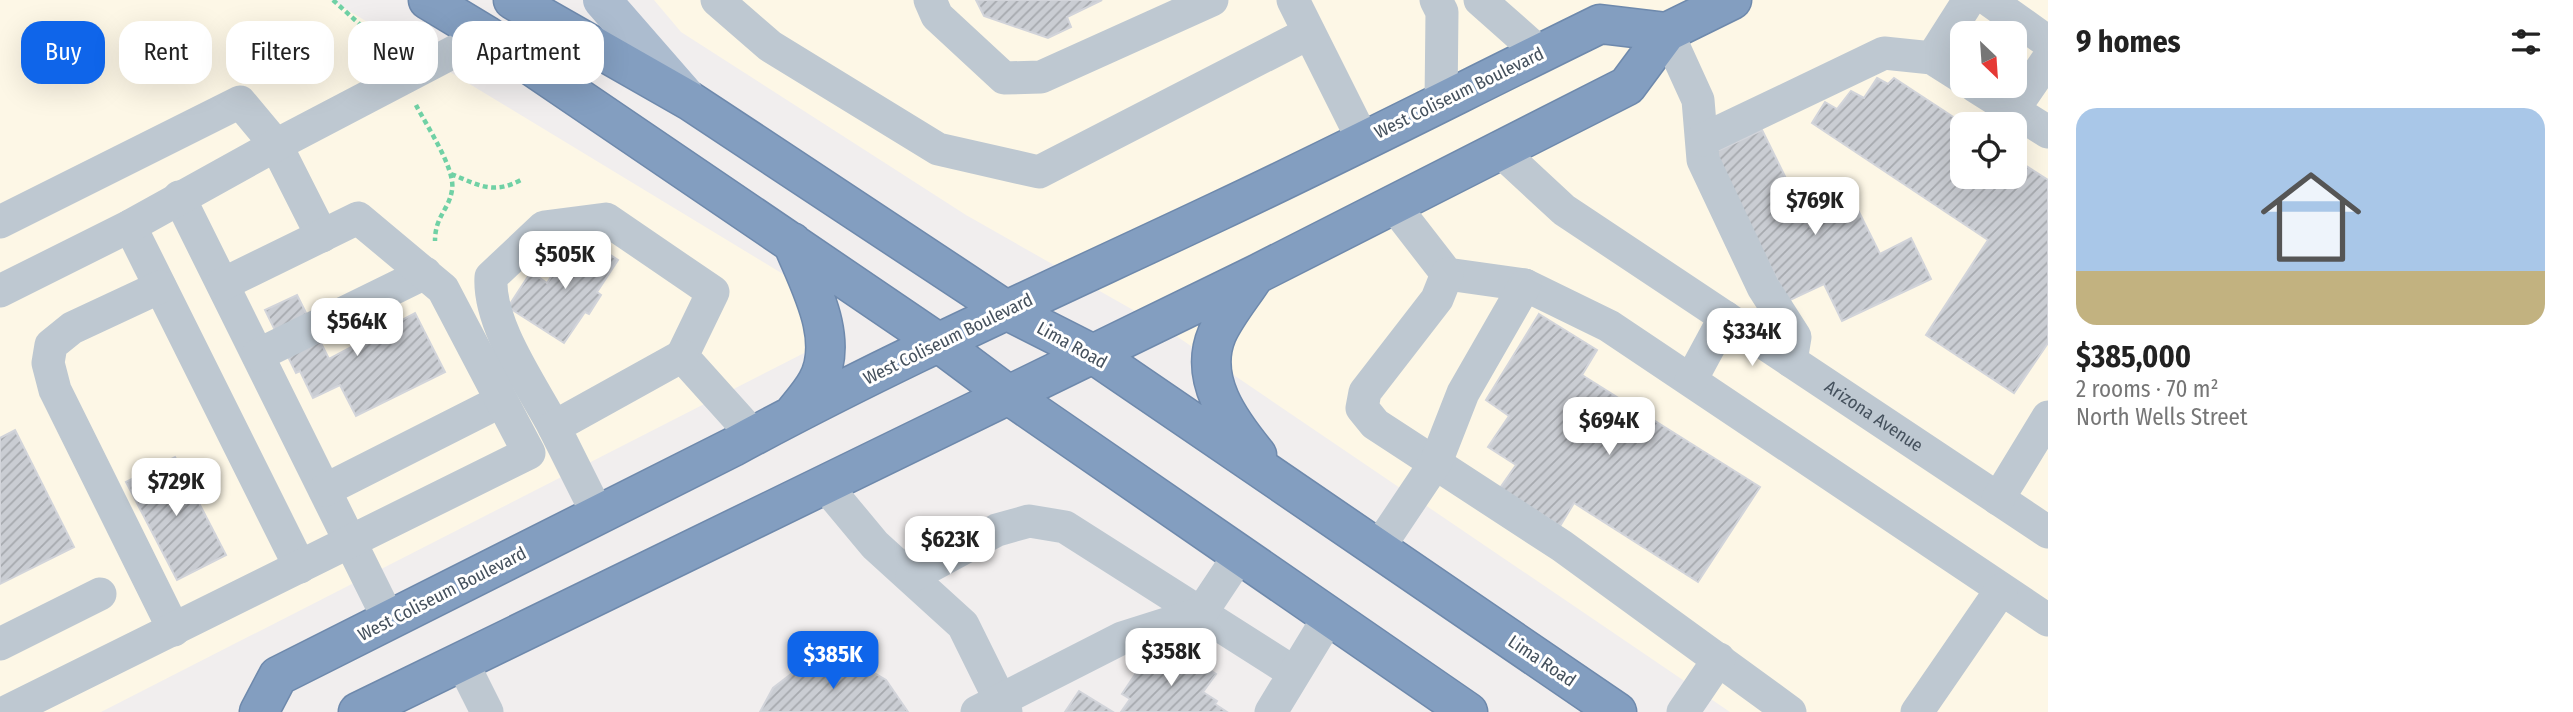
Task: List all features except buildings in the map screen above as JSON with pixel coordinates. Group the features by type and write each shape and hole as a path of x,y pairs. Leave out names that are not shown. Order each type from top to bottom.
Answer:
{"highway":[{"path":"428,0 464,21"},
{"name":"Lima Road","path":"513,0 690,101 1006,310 1093,354 1616,712"},
{"path":"358,712 1010,396 1627,86 1667,32 1732,0"},
{"name":"West Coliseum Boulevard","path":"259,712 278,676 754,436 794,413 1006,310 1441,103 1600,24 1667,32"},
{"path":"560,84 1241,553 1458,709"},
{"path":"792,242 818,308 824,336 818,380 794,413"},
{"path":"1255,275 1218,332 1211,353 1212,375 1222,406 1236,430 1281,484"}],"main road":[{"path":"602,0 690,101"}],"street":[{"path":"717,0 770,46 938,149 1039,172 1309,33"},
{"path":"930,0 937,16 1004,78 1041,77 1212,0"},
{"path":"1293,0 1363,140"},
{"path":"1436,0 1442,12 1441,103"},
{"path":"1480,0 1540,54"},
{"path":"1932,58 1969,0"},
{"path":"1989,0 2048,42"},
{"path":"1667,32 1698,100 1703,160 1763,287 1795,337 1791,361"},
{"path":"0,291 130,226 179,197 452,52"},
{"path":"1702,140 1884,53 1932,58 1950,69"},
{"path":"2013,110 2048,59"},
{"path":"1994,98 2048,132"},
{"path":"0,222 240,102 276,145 322,236"},
{"name":"Arizona Avenue","path":"1498,149 1564,210 2048,532"},
{"path":"179,197 389,620"},
{"path":"1392,203 1447,274 1525,285 1609,326 2048,620"},
{"path":"6,712 529,453 443,289 358,218 223,284"},
{"path":"554,427 681,356 713,292 606,219 544,227 491,276 489,297 498,320 598,515"},
{"path":"130,226 300,567"},
{"path":"258,355 425,273"},
{"path":"1447,274 1437,299 1365,392 1362,408 1375,424 1562,546 1790,712"},
{"path":"1377,550 1436,462 1463,393 1525,285"},
{"path":"160,287 72,328 51,345 48,363 55,390 174,630"},
{"path":"1691,380 1725,317"},
{"path":"681,356 754,436"},
{"path":"325,491 501,401"},
{"path":"1998,499 2048,417"},
{"path":"825,485 875,545 963,625 994,708 1122,638 1200,613 1241,553"},
{"path":"912,576 997,530 1029,521 1065,527 1293,672"},
{"path":"1917,712 2001,590"},
{"path":"0,644 100,594"},
{"path":"1271,712 1330,615"},
{"path":"1683,712 1719,659"},
{"path":"461,660 487,712"}],"path":[{"path":"333,0 356,21"},
{"path":"451,174 485,187 503,189 521,180"}],"shaded area":[{"path":"0,0 331,0 366,21 348,21 348,84 438,84 438,65 452,73 452,84 470,84 783,274 805,299 814,348 101,712 0,712"},
{"path":"654,0 2048,0 2048,712 1730,712 1163,327 966,215 681,32"}]}
